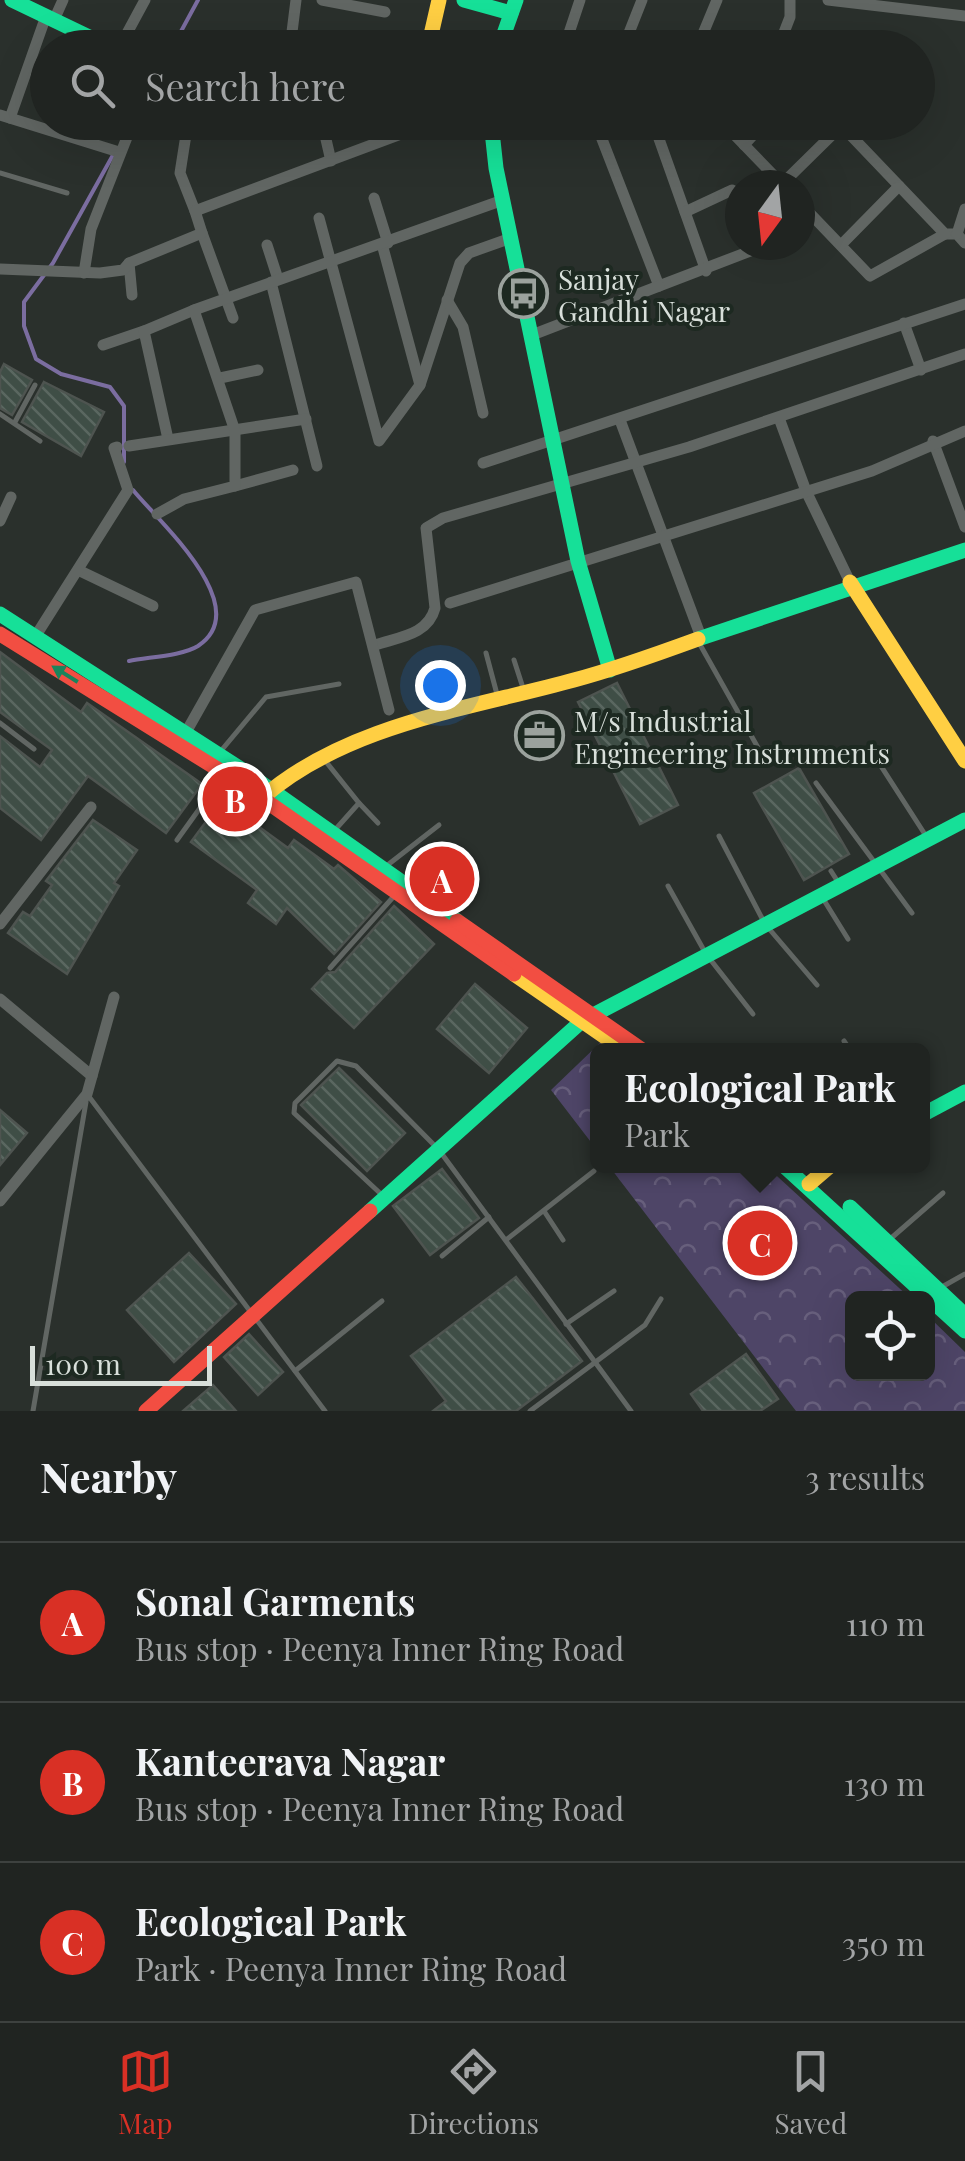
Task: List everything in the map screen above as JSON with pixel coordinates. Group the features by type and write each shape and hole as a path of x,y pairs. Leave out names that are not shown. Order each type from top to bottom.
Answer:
{"street":[{"path":"12,0 71,30"},
{"path":"45,30 63,0"},
{"path":"126,30 145,0"},
{"path":"292,30 296,0"},
{"path":"322,0 385,12"},
{"path":"432,30 439,0"},
{"path":"464,0 514,6 505,30"},
{"path":"570,30 580,0"},
{"path":"630,30 642,0"},
{"path":"704,30 716,0"},
{"path":"785,30 790,0"},
{"path":"828,0 965,16"},
{"path":"938,14 943,0"},
{"path":"30,62 5,117 30,122"},
{"path":"88,140 116,151"},
{"path":"84,273 91,229 123,140"},
{"path":"186,140 180,172 233,318"},
{"path":"326,140 331,161"},
{"path":"195,211 386,140"},
{"path":"494,140 578,561 610,670"},
{"path":"602,140 659,286"},
{"path":"659,140 706,271"},
{"path":"739,140 767,170"},
{"path":"744,146 749,140"},
{"path":"796,170 824,140"},
{"path":"854,140 956,237"},
{"path":"840,245 899,186"},
{"path":"685,212 725,193"},
{"path":"374,198 420,385"},
{"path":"104,345 224,296 503,200"},
{"path":"815,219 870,276 956,237 965,209"},
{"path":"319,218 379,440 420,385 460,263 469,253 511,238"},
{"path":"0,269 84,273 123,270 128,263 202,233"},
{"path":"267,246 318,466"},
{"path":"532,335 731,260"},
{"path":"128,263 132,294"},
{"path":"447,300 462,326 483,414"},
{"path":"482,463 965,304"},
{"path":"194,310 235,430 235,486"},
{"path":"904,324 921,370"},
{"path":"144,331 168,440"},
{"path":"375,645 424,629 432,620 436,608 426,528 443,518 779,418 965,354"},
{"path":"220,378 258,370"},
{"path":"36,637 128,490 114,448 306,418"},
{"path":"779,418 806,491 850,582 965,760"},
{"path":"620,420 699,638"},
{"path":"450,603 872,471 965,431"},
{"path":"933,442 965,528"},
{"path":"157,514 184,499 294,470"},
{"path":"0,521 12,498"},
{"path":"265,793 302,764 400,728 610,670 850,582 965,550"},
{"path":"78,570 153,606"},
{"path":"185,734 255,610 356,582 389,710"},
{"path":"0,614 218,754 397,892 630,1043"},
{"path":"0,634 225,774 332,833 616,1043"},
{"path":"0,924 91,807"},
{"path":"146,1411 587,1018 821,895 835,878 875,866 965,820"},
{"path":"2,1194 87,1094 114,997"},
{"path":"0,1000 92,1076"},
{"path":"930,1111 965,1092"},
{"path":"818,1175 886,1242 926,1291"},
{"path":"818,1175 926,1291"},
{"path":"935,1300 965,1315"},
{"path":"935,1301 965,1330"}],"lane":[{"path":"0,174 67,193"},
{"path":"14,423 35,385"},
{"path":"0,414 40,441"},
{"path":"699,638 765,760"},
{"path":"486,653 499,701"},
{"path":"514,660 525,694"},
{"path":"218,754 266,698 340,684"},
{"path":"0,723 34,749"},
{"path":"870,748 928,839"},
{"path":"322,757 378,823"},
{"path":"177,840 225,774"},
{"path":"816,783 912,914"},
{"path":"332,833 358,803"},
{"path":"383,868 439,826"},
{"path":"719,836 765,924 817,985"},
{"path":"668,886 706,954 753,1014"},
{"path":"330,968 397,892"},
{"path":"821,895 848,939"},
{"path":"385,1198 294,1113 294,1103 337,1061 356,1066 440,1150 631,1411"},
{"path":"87,1094 325,1411"},
{"path":"33,1411 87,1094"},
{"path":"506,1240 591,1173"},
{"path":"886,1242 943,1194"},
{"path":"544,1210 563,1240"},
{"path":"442,1256 488,1217"},
{"path":"935,1296 965,1274"},
{"path":"566,1324 614,1291"},
{"path":"530,1411 644,1325 661,1298"},
{"path":"295,1371 382,1301"}],"green space":[{"path":"590,1052 590,1141 551,1090"},
{"path":"614,1173 774,1173 902,1291 845,1291 845,1381 935,1381 935,1323 965,1352 965,1411 796,1411"}],"building":[{"path":"4,364 32,380 12,415 0,408 0,372"},
{"path":"44,382 104,412 81,456 22,422"},
{"path":"0,652 81,712 87,703 202,784 166,833 88,776 41,840 0,808 0,736 40,767 52,750 0,712"},
{"path":"617,683 678,805 640,824 578,702"},
{"path":"799,768 849,854 804,880 754,793"},
{"path":"222,800 288,848 294,840 334,869 338,865 381,902 334,954 287,908 276,924 248,903 257,890 191,842"},
{"path":"93,820 137,850 114,883 119,886 67,974 8,933 23,912 30,916 52,885 46,881"},
{"path":"394,906 434,944 354,1028 312,989 327,973 335,972"},
{"path":"475,984 527,1028 489,1073 437,1029"},
{"path":"339,1068 405,1133 367,1171 301,1105"},
{"path":"0,1110 27,1133 0,1165"},
{"path":"442,1169 479,1218 430,1255 393,1206"},
{"path":"189,1253 236,1304 174,1362 127,1310"},
{"path":"516,1277 582,1361 516,1411 433,1411 446,1401 411,1356"},
{"path":"249,1334 283,1372 258,1395 224,1357"},
{"path":"746,1354 778,1399 760,1411 703,1411 691,1394"},
{"path":"213,1385 236,1411 183,1411"}],"waterway":[{"path":"182,30 198,0"},
{"path":"113,155 53,263 24,302 24,326 36,359 61,374 110,387 124,406 124,462"},
{"path":"129,661 198,646 213,629 216,609 196,564 133,490"}],"traffic: fast":[{"path":"12,0 74,30"},
{"path":"464,0 511,13"},
{"path":"505,30 516,0"},
{"path":"493,140 578,561 610,670"},
{"path":"698,639 965,550"},
{"path":"0,614 244,771 457,921"},
{"path":"370,1211 582,1021 965,820"},
{"path":"930,1111 965,1092"},
{"path":"792,1173 965,1331"},
{"path":"850,1207 965,1315"}],"traffic: slow":[{"path":"432,30 439,0"},
{"path":"850,582 965,761"},
{"path":"262,798 332,752 370,736 590,676 698,639"},
{"path":"514,974 614,1043"},
{"path":"809,1184 822,1173"}],"traffic: jam":[{"path":"0,634 240,783 514,974"},
{"path":"457,921 632,1043"},
{"path":"146,1411 370,1211"}],"place":[{"name":"Sanjay Gandhi Nagar","path":"523,294"},
{"name":"M/s Industrial Engineering Instruments","path":"539,736"},
{"name":"Kanteerava Nagar","path":"235,799"},
{"name":"Sonal Garments","path":"442,879"},
{"name":"Ecological Park","path":"760,1243"}]}
